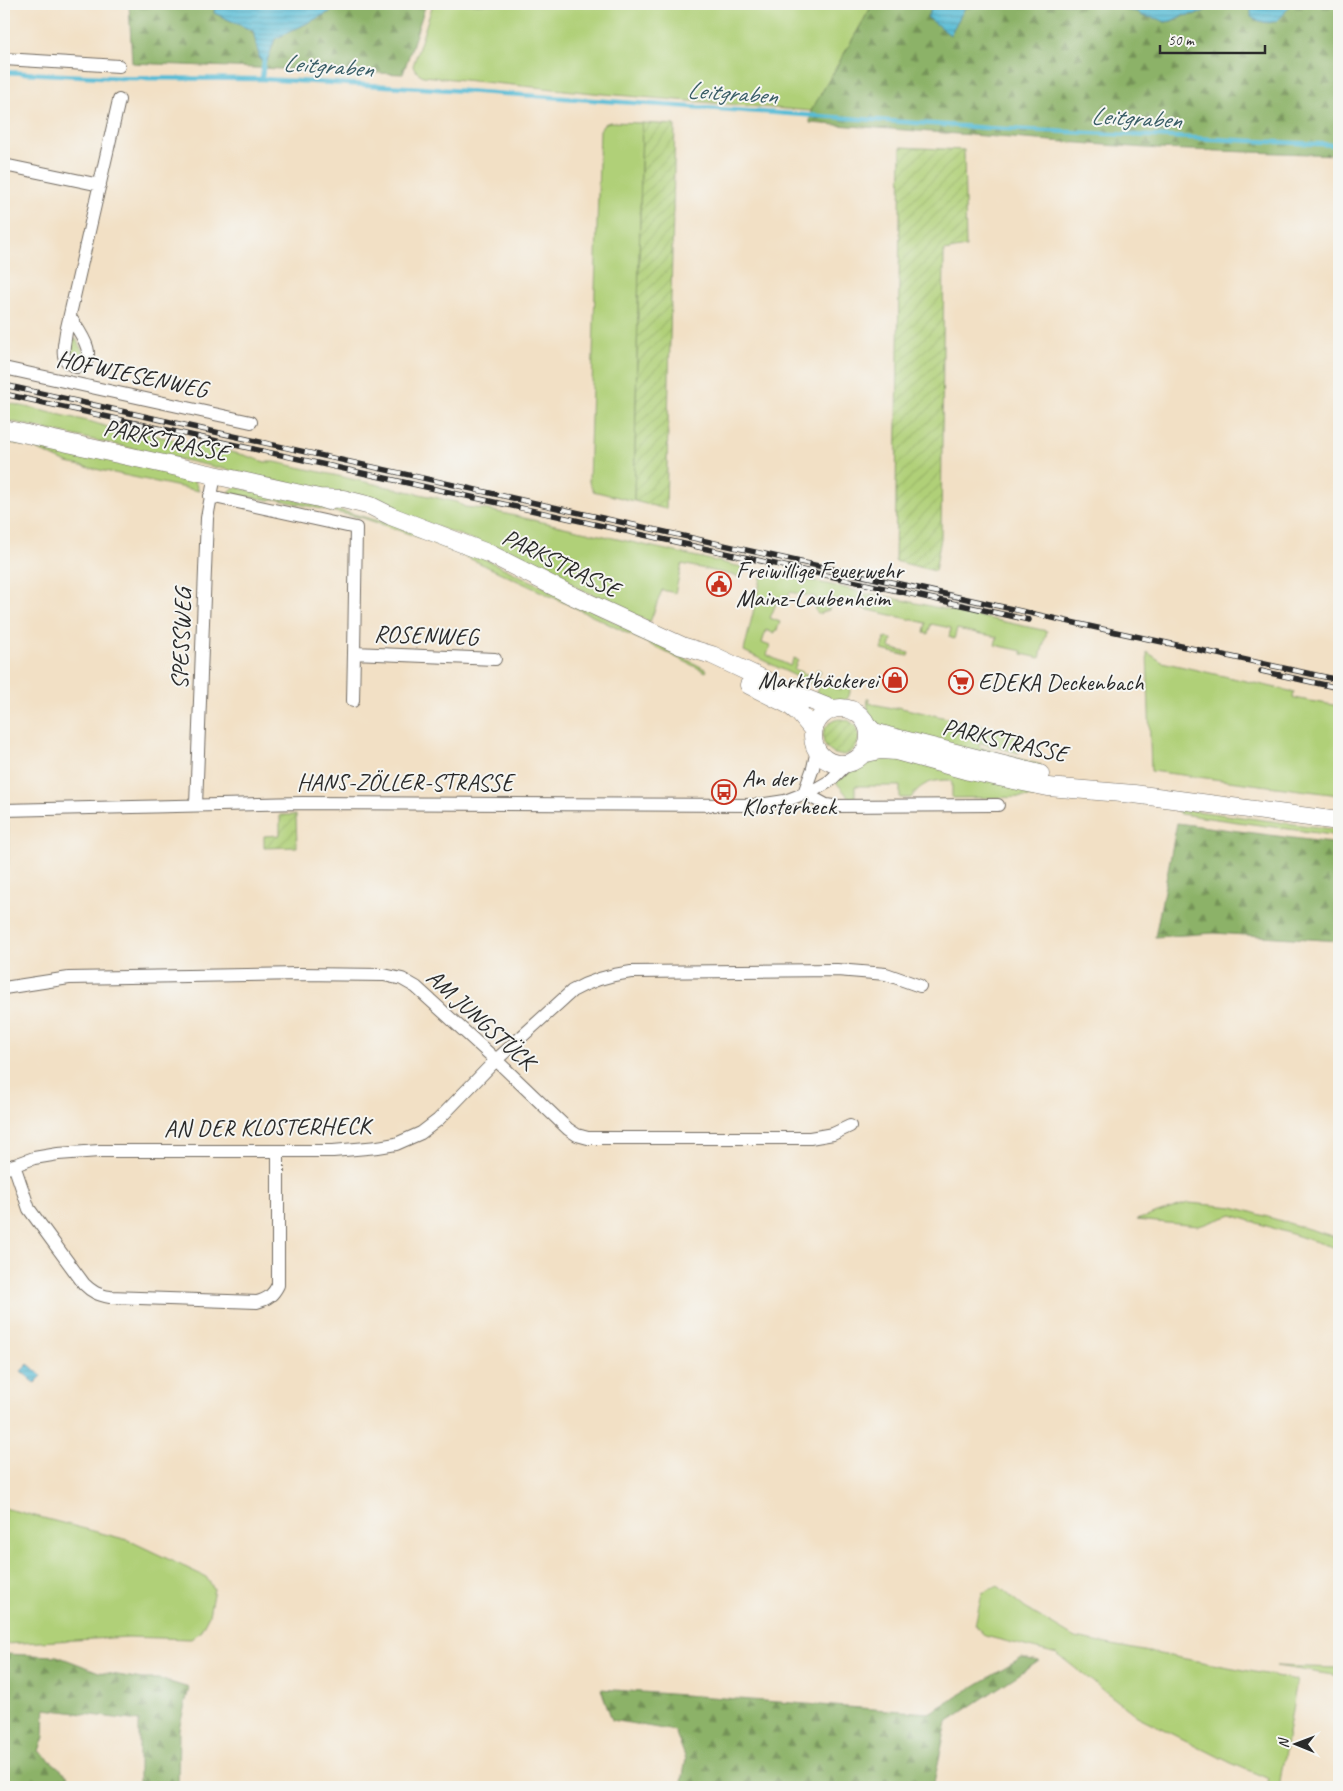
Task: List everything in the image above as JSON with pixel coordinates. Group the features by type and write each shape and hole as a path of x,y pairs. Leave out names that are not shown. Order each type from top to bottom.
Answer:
{"main road":[{"name":"PARKSTRASSE","path":"4,429 318,498 343,499 371,506 390,516 490,554 569,594 682,646 712,655 832,709"},
{"name":"PARKSTRASSE","path":"682,646 707,664 789,705 799,713 813,730"},
{"path":"846,708 853,711 862,717 867,725 869,740 867,748 855,759 834,763 821,756 814,744 813,730 818,719 832,709 846,708"},
{"name":"PARKSTRASSE","path":"867,725 874,732 888,736 1050,776 1134,794"},
{"name":"PARKSTRASSE","path":"855,759 880,750 896,751 969,771 1048,787 1134,794 1339,821"}],"street":[{"path":"4,59 119,66"},
{"path":"70,317 87,345 89,355 86,362 77,368 65,361 63,354 70,317 119,100"},
{"path":"4,165 100,185"},
{"path":"66,382 70,365"},
{"name":"HOFWIESENWEG","path":"4,368 252,422"},
{"name":"SPESSWEG","path":"196,805 207,518 215,475"},
{"name":"ROSENWEG","path":"210,496 356,528 353,701"},
{"name":"ROSENWEG","path":"354,654 495,659"},
{"path":"817,750 804,793 826,805 998,805"},
{"name":"HANS-ZÖLLER-STRASSE","path":"4,810 320,803 759,805 786,801 816,789 830,781 855,759"},
{"name":"AN DER KLOSTERHECK","path":"9,1167 34,1158 99,1151 278,1152 351,1150 396,1144 421,1133 438,1120 496,1060 572,991 585,984 617,974 631,972 837,970 886,974 920,986"},
{"name":"AM JUNGSTÜCK","path":"4,988 69,978 299,974 384,975 402,979 416,986 568,1130 577,1135 588,1138 810,1138 833,1134 850,1126"},
{"path":"9,1167 29,1209 84,1284 89,1290 98,1295 258,1302 267,1299 274,1293 278,1285 278,1152"}],"green space":[{"path":"129,4 215,4 214,13 253,31 260,60 267,61 275,39 346,4 426,4 403,74 132,63"},
{"path":"433,4 873,4 811,111 604,94 423,76 413,66"},
{"path":"873,4 934,4 928,17 950,34 967,4 1115,4 1125,10 1138,12 1142,16 1160,19 1165,22 1182,16 1198,14 1208,9 1212,4 1251,4 1251,6 1287,9 1290,4 1339,4 1339,81 1337,84 1339,155 1159,149 810,123 811,111"},
{"path":"610,122 642,123 634,501 593,491 589,482 600,130 604,124"},
{"path":"642,123 675,125 666,509 634,501"},
{"path":"901,147 964,150 966,247 944,251 941,538 935,571 895,561"},
{"path":"72,339 76,339 84,354 78,361 69,358"},
{"path":"4,402 111,428 122,428 244,455 265,462 275,462 456,502 465,507 484,509 742,567 741,577 682,564 675,593 662,590 650,622 490,546 363,500 4,420"},
{"path":"4,436 181,474 195,482 199,491 67,463 34,448 4,441"},
{"path":"235,487 324,506 398,526 453,544 590,609 707,670 706,672 578,609 421,538 363,518 275,499 269,500 230,494 230,491"},
{"path":"763,570 867,594 1047,631 1040,658 1022,654 1022,651 995,645 997,637 957,629 954,639 949,637 951,628 931,624 928,634 924,633 926,623 830,601 829,610 819,614 815,610 815,597 790,592 787,602 778,599 770,618 780,622 777,630 773,633 766,630 762,643 770,646 767,655 790,666 794,658 798,660 794,669 813,677 817,669 821,671 814,685 744,651"},
{"path":"885,638 892,639 890,648 909,653 908,656 882,650"},
{"path":"1147,652 1162,662 1294,692 1293,698 1339,706 1339,795 1151,771"},
{"path":"821,681 840,691 845,682 850,687 850,694 847,699 837,702 813,698"},
{"path":"867,699 869,699 869,703 896,709 897,707 1024,735 1019,753 980,743 979,747 1041,765 1040,767 886,732 869,717"},
{"path":"841,719 848,720 854,724 858,730 858,744 854,750 848,754 841,755 834,754 828,750 824,744 823,737 824,730 828,724 834,720"},
{"path":"888,756 1052,793 1049,797 952,798 952,783 949,780 943,780 927,783 911,798 900,798 900,786 855,786 855,799 850,799 836,782 865,761"},
{"path":"1181,809 1339,830 1339,836 1180,814 1177,811"},
{"path":"280,815 296,815 297,847 264,848 264,836 280,835"},
{"path":"4,823 8,823 8,865 4,865"},
{"path":"1177,823 1339,844 1339,941 1214,933 1155,937"},
{"path":"1188,1203 1234,1207 1339,1238 1339,1249 1232,1215 1199,1226 1136,1220"},
{"path":"4,1508 128,1540 206,1577 214,1589 209,1615 200,1632 191,1639 128,1637 4,1644"},
{"path":"998,1586 1025,1608 1075,1638 1297,1680 1279,1787 1267,1787 1269,1779 1231,1763 1137,1716 1057,1654 985,1636 975,1625 982,1593"},
{"path":"4,1654 57,1656 99,1672 142,1679 160,1679 189,1688 179,1729 178,1787 139,1787 139,1721 45,1709 44,1737 39,1751 70,1777 76,1787 4,1787"},
{"path":"1022,1658 1039,1661 947,1722 933,1787 681,1787 686,1759 675,1731 612,1720 601,1689 929,1713"},
{"path":"1276,1666 1339,1668 1339,1676"}],"water":[{"path":"215,4 346,4 275,39 267,61 260,60 253,31 214,13"},
{"path":"934,4 967,4 950,35 927,17"},
{"path":"1115,4 1212,4 1208,9 1198,14 1182,16 1165,22 1142,16 1138,12 1125,10"},
{"path":"1251,4 1290,4 1279,19 1269,23 1251,17"},
{"path":"28,1364 42,1376 35,1383 21,1371"}],"waterway":[{"path":"262,79 264,60"},
{"name":"Leitgraben","path":"4,72 122,78 262,79 422,88 988,128 1339,145"}],"railway":[{"path":"4,385 1339,680"},
{"path":"4,394 1029,620"},
{"path":"1261,671 1339,688"}],"place":[{"name":"Freiwillige Feuerwehr Mainz-Laubenheim","path":"719,584"},
{"name":"Marktbäckerei","path":"895,680"},
{"name":"EDEKA Deckenbach","path":"961,682"},
{"name":"An der Klosterheck","path":"724,792"}]}
